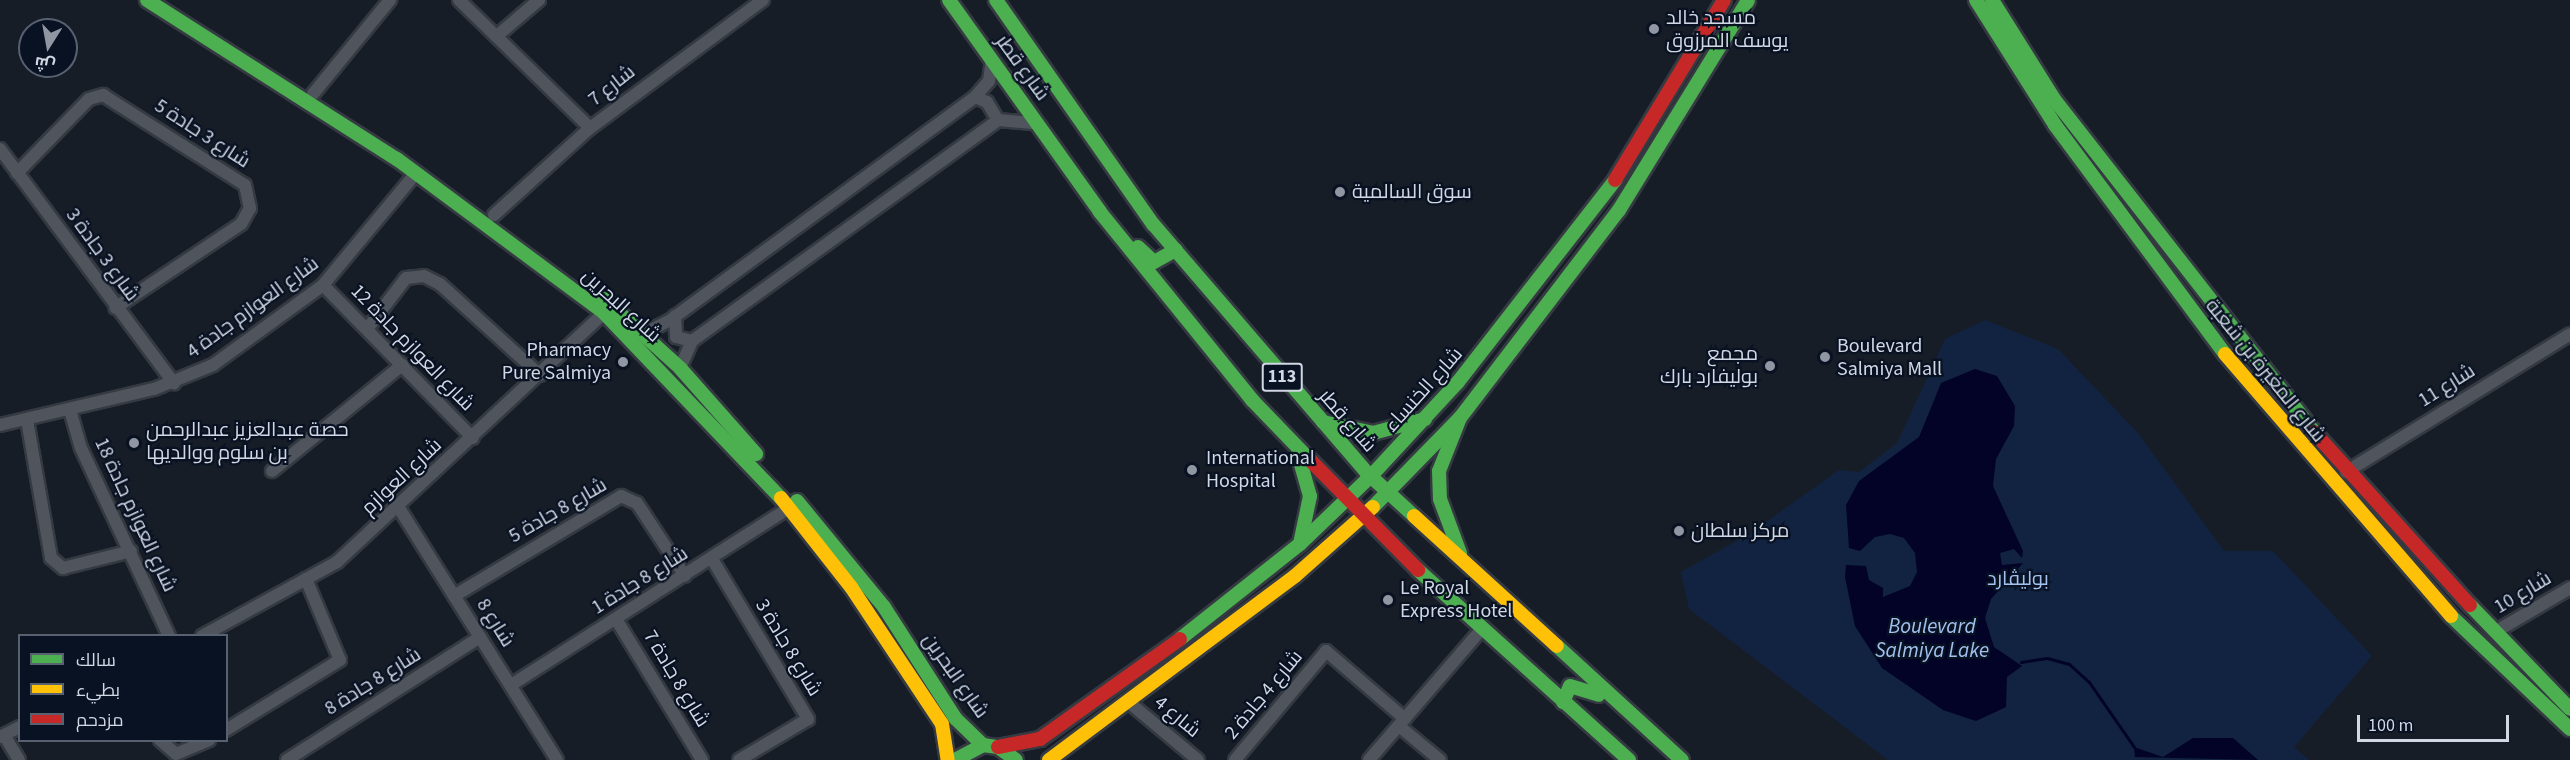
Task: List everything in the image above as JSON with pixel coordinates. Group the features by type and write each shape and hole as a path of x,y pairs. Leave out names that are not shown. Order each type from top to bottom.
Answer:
{"main road":[{"name":"شارع البحرين","path":"147,0 416,173 604,314 789,508 897,653 942,724 948,760"},
{"name":"شارع البحرين","path":"165,0 313,94 494,215 639,329 680,368 849,562 956,719 983,745"},
{"name":"شارع قطر","path":"949,0 1100,212 1296,449 1481,630 1563,702 1615,754 1629,760"},
{"name":"شارع قطر","path":"996,0 1106,160 1176,250 1321,421 1388,493 1478,577 1558,664 1621,705 1682,760"},
{"name":"شارع الخنساء","path":"998,747 1031,742 1077,716 1204,624 1300,544 1371,476 1425,419 1619,175 1724,0"},
{"path":"1048,760 1131,704 1295,576 1388,493 1460,418 1619,210 1748,0"},
{"name":"شارع المغيرة بن شعبة","path":"1976,0 2055,125 2239,373 2435,600 2570,729"},
{"name":"شارع المغيرة بن شعبة","path":"1992,0 2054,99 2109,173 2346,472 2570,709"},
{"path":"1100,212 1116,218 1154,262 1176,250"},
{"path":"1460,418 1442,461 1440,499 1446,527 1478,577"},
{"path":"1321,421 1373,433 1425,419"},
{"path":"1296,449 1310,496 1300,544"},
{"path":"1517,662 1539,676 1558,664"},
{"path":"1563,702 1565,689 1580,686 1621,705"},
{"path":"955,760 983,745 998,747 1016,760"}],"street":[{"path":"313,94 390,0"},
{"path":"459,0 498,35 590,128"},
{"path":"498,35 539,0"},
{"name":"شارع 7","path":"494,215 590,128 763,0"},
{"path":"639,329 656,328 675,316 975,97 989,81 992,58"},
{"name":"شارع 3 جادة 5","path":"17,172 89,99 103,95 245,185 250,208 241,224 115,308"},
{"path":"975,97 987,102 999,120"},
{"path":"680,368 692,341 999,120 1023,119 1040,126"},
{"name":"شارع 3 جادة 3","path":"0,149 115,308 174,383"},
{"name":"شارع العوازم جادة 4","path":"0,425 70,410 174,383 213,365 323,285 416,173"},
{"path":"367,329 406,278 424,276 440,284 540,375"},
{"name":"شارع العوازم جادة 12","path":"323,285 473,438"},
{"name":"شارع العوازم","path":"206,634 337,562 399,508 604,314"},
{"path":"675,316 676,337 692,341"},
{"name":"شارع 11","path":"2346,472 2570,334"},
{"path":"272,471 402,365"},
{"name":"شارع العوازم جادة 18","path":"70,410 81,448 168,634"},
{"path":"27,420 37,491 51,558 57,565 131,551"},
{"name":"شارع 8 جادة 5","path":"454,596 621,496 637,502 685,576"},
{"name":"شارع 8","path":"399,508 557,760"},
{"name":"شارع 8 جادة 1","path":"510,684 712,559 789,508"},
{"name":"شارع 8 جادة 3","path":"712,559 808,719 739,760"},
{"path":"228,729 340,660 342,654 306,579"},
{"name":"شارع 10","path":"2495,632 2570,588"},
{"name":"شارع 8 جادة 7","path":"616,619 702,760"},
{"path":"1369,760 1481,630"},
{"name":"شارع 8 جادة 8","path":"287,760 480,637"},
{"name":"شارع 4 جادة 2","path":"1234,760 1326,651 1402,722"},
{"name":"شارع 4","path":"1131,704 1198,760"},
{"path":"1402,722 1440,760"},
{"path":"18,728 2,736 19,760"},
{"path":"161,742 176,754 206,742"}],"green space":[{"name":"بوليڤارد","path":"1985,320 2058,349 2138,433 2224,551 2273,551 2372,656 2294,747 2309,760 1888,760 1689,609 1681,572 1749,534 1839,470 1859,472 1897,443 1945,339"}],"water":[{"name":"Boulevard Salmiya Lake","path":"1975,369 1997,376 2015,406 2014,426 1996,459 1993,486 2023,551 2022,558 2014,549 2000,553 2002,565 2023,563 1991,599 1985,618 1994,647 2022,666 2007,677 2006,707 1976,721 1943,710 1882,668 1855,626 1845,577 1846,565 1866,566 1869,580 1883,588 1883,597 1910,586 1917,572 1915,553 1904,538 1890,534 1875,537 1860,551 1849,548 1846,505 1859,481 1919,437 1941,383"},
{"path":"2193,738 2233,738 2258,760 2135,757 2134,747 2163,757"}],"waterway":[{"path":"2021,662 2047,658 2069,664 2089,682 2134,747"}],"traffic: fast":[{"path":"147,0 397,159 604,313 781,498"},
{"path":"949,0 1100,212 1252,400 1311,461"},
{"path":"996,0 1153,224 1366,472 1414,516"},
{"path":"1373,507 1460,418 1619,210 1748,0"},
{"path":"1976,0 2055,125 2225,354"},
{"path":"1992,0 2054,99 2314,432"},
{"path":"1180,639 1300,544 1371,476 1458,382 1615,180"},
{"path":"1138,247 1154,262 1176,250"},
{"path":"604,299 680,368 756,454"},
{"path":"1460,418 1439,471 1440,499 1460,553"},
{"path":"1323,422 1373,433 1425,419"},
{"path":"1298,454 1310,496 1300,544"},
{"path":"797,501 884,607 956,719 983,745"},
{"path":"1418,570 1629,760"},
{"path":"2470,605 2570,709"},
{"path":"2451,616 2570,729"},
{"path":"1557,646 1682,760"},
{"path":"1563,702 1570,686 1599,695"},
{"path":"955,760 983,745 998,747 1016,760"}],"traffic: slow":[{"path":"2225,354 2451,616"},
{"path":"781,498 851,587 942,724 948,760"},
{"path":"1049,760 1295,576 1373,507"},
{"path":"1414,516 1557,646"}],"traffic: jam":[{"path":"1615,180 1724,0"},
{"path":"2314,432 2470,605"},
{"path":"1311,461 1418,570"},
{"path":"998,747 1040,739 1180,639"}],"place":[{"name":"مسجد خالد يوسف المرزوق","path":"1654,29"},
{"name":"سوق السالمية","path":"1340,192"},
{"name":"Boulevard Salmiya Mall","path":"1825,357"},
{"name":"Pharmacy Pure Salmiya","path":"623,362"},
{"name":"مجمع بوليفارد بارك","path":"1770,366"},
{"name":"حصة عبدالعزيز عبدالرحمن بن سلوم ووالديها","path":"134,443"},
{"name":"International Hospital","path":"1192,470"},
{"name":"مركز سلطان","path":"1679,531"},
{"name":"Le Royal Express Hotel","path":"1388,600"}]}
